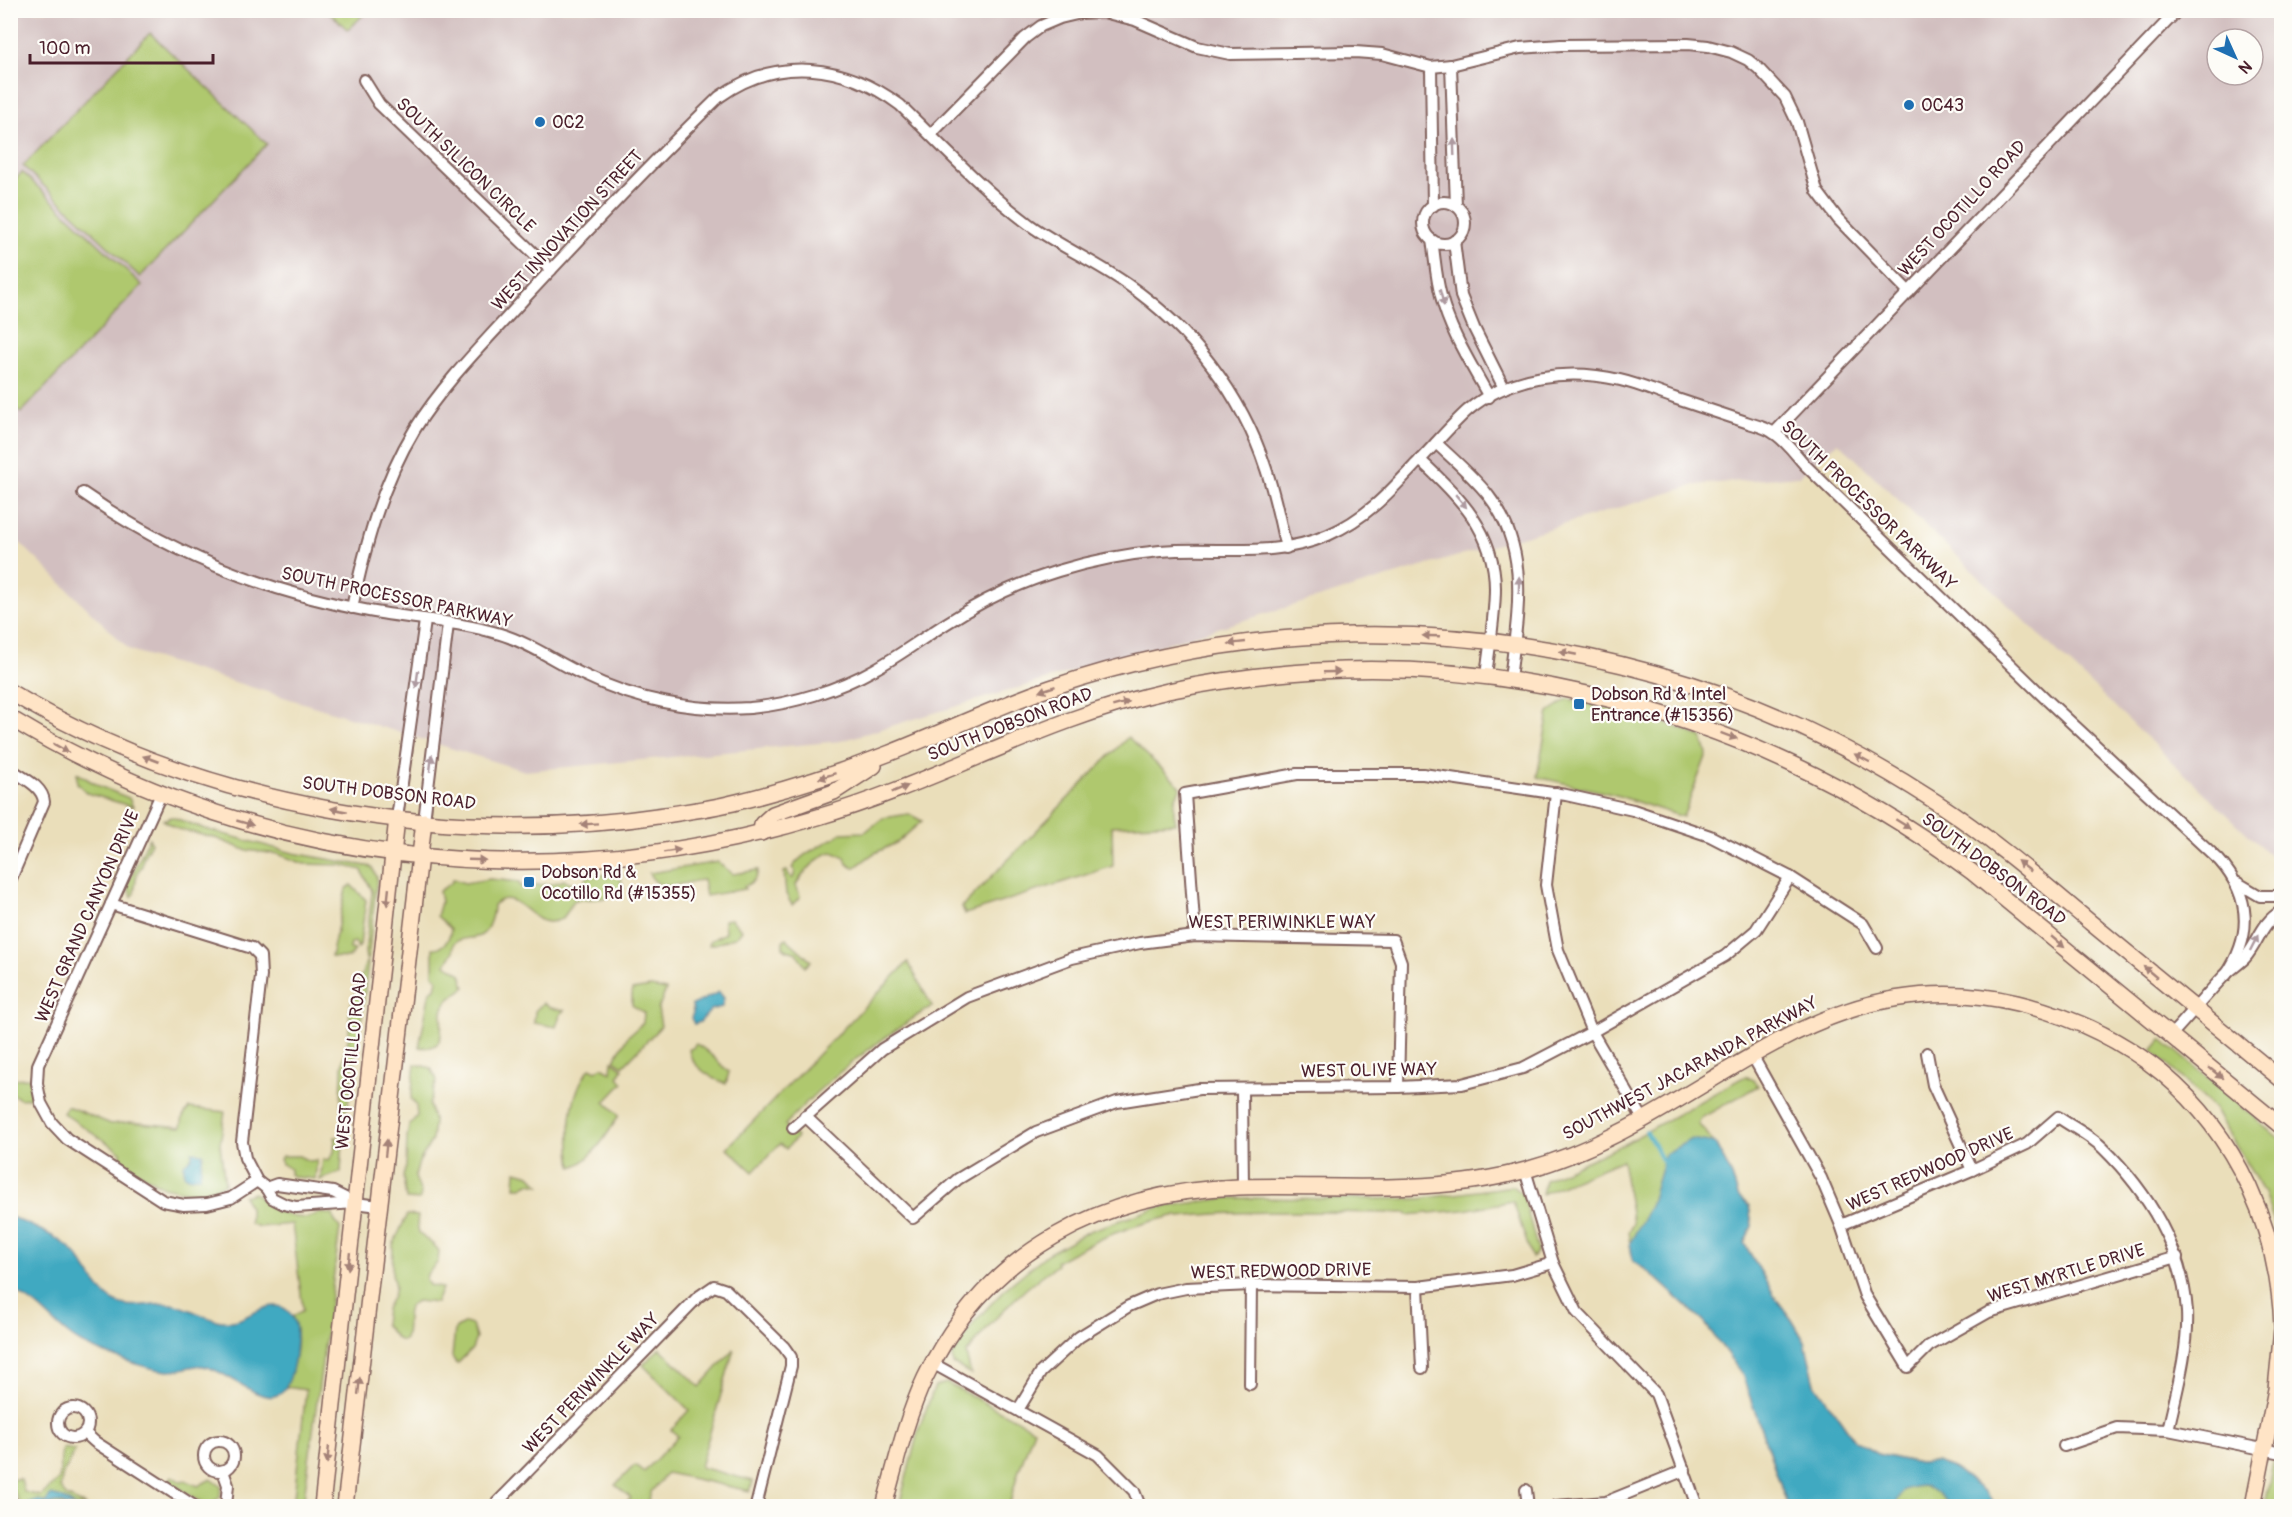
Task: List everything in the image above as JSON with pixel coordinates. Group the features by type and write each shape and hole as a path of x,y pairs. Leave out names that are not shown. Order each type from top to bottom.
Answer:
{"main road":[{"name":"SOUTH DOBSON ROAD","path":"10,692 97,738 181,770 263,795 350,812 424,821 505,826 556,826 622,822 732,804 810,782 897,751 975,716 1057,686 1124,666 1184,652 1227,644 1332,634 1427,635 1514,644 1621,664 1696,686 1783,720 1864,759 1920,792 1977,830 2282,1080"},
{"name":"SOUTH DOBSON ROAD","path":"10,718 82,759 161,794 270,830 393,854 501,861 572,861 665,852 761,833 873,799 1081,714 1166,692 1274,675 1385,670 1486,677 1573,691 1656,711 1741,741 1859,797 1936,845 2006,899 2282,1127"},
{"path":"761,833 762,824 773,814 834,792 897,751"},
{"name":"WEST OCOTILLO ROAD","path":"322,1506 397,818"},
{"path":"345,1506 424,821"},
{"name":"SOUTHWEST JACARANDA PARKWAY","path":"885,1506 914,1402 932,1363 947,1339 978,1297 1002,1274 1043,1242 1090,1217 1144,1198 1194,1190 1243,1187 1432,1186 1478,1180 1525,1170 1589,1147 1643,1119 1808,1025 1847,1010 1897,998 1926,995 1974,995 2010,1001 2050,1012 2092,1028 2129,1049 2166,1077 2204,1116 2222,1140 2249,1185 2267,1234 2278,1283 2282,1328 2276,1389 2253,1506"}],"street":[{"name":"WEST OCOTILLO ROAD","path":"1775,432 2178,10"},
{"path":"931,134 1025,38 1041,26 1059,18 1081,13 1103,12 1121,15 1197,47 1230,54 1362,52 1382,54 1431,67 1451,65 1521,48 1561,45 1688,44 1708,46 1731,52 1748,60 1785,97 1797,122 1817,191 1838,219 1909,292"},
{"path":"1451,65 1456,206"},
{"path":"1431,67 1433,206"},
{"name":"WEST INNOVATION STREET","path":"352,608 369,537 383,496 415,428 460,369 551,270 719,96 734,86 759,76 803,69 832,73 863,82 884,93 900,105 1008,208 1055,242 1104,268 1169,317 1199,350 1232,395 1256,441 1272,489 1286,548"},
{"name":"SOUTH SILICON CIRCLE","path":"364,80 379,104 551,270"},
{"path":"1444,202 1456,206 1461,210 1465,223 1462,234 1454,241 1443,244 1432,240 1423,223 1428,210 1444,202"},
{"path":"1432,240 1446,313 1489,397"},
{"path":"1454,241 1461,296 1504,388"},
{"name":"SOUTH PROCESSOR PARKWAY","path":"83,493 174,548 287,593 352,608 502,634 528,645 587,677 637,695 675,705 716,709 755,707 797,699 833,688 861,676 908,650 949,621 985,600 1053,573 1123,556 1161,551 1286,548 1310,542 1352,524 1374,509 1467,411 1504,388 1523,381 1560,374 1584,374 1621,380 1775,432 1814,473 2048,701 2219,860 2235,880 2244,906 2241,946 2226,975"},
{"path":"1436,443 1488,495 1508,528 1519,576 1510,680"},
{"path":"1419,460 1462,502 1477,521 1491,556 1495,589 1486,677"},
{"name":"WEST OCOTILLO ROAD","path":"397,818 424,621"},
{"path":"424,821 448,624"},
{"path":"10,769 44,794 42,810 10,881"},
{"path":"1195,936 1185,794 1297,774 1423,774 1556,793 1633,810 1710,836 1790,877 1863,924 1877,948"},
{"path":"1556,793 1546,885 1558,950 1592,1032 1643,1119"},
{"name":"WEST GRAND CANYON DRIVE","path":"161,794 38,1065 37,1086 41,1103 48,1116 67,1139 163,1201 184,1205 207,1204 231,1198 262,1185"},
{"name":"WEST OLIVE WAY","path":"805,1116 913,1218 958,1179 1036,1132 1117,1102 1199,1089 1462,1084 1523,1068 1725,957 1756,930 1790,877"},
{"path":"2235,880 2245,889 2260,896 2282,897"},
{"path":"111,904 252,948 260,956 261,976 242,1142 245,1158 272,1198 284,1204 296,1207 355,1203 379,1206"},
{"path":"2171,1035 2250,951 2262,928 2274,915 2282,911"},
{"name":"WEST PERIWINKLE WAY","path":"793,1128 882,1049 967,998 1072,958 1140,943 1195,936 1393,940 1401,962 1398,1087"},
{"path":"1927,1053 1933,1085 1972,1170"},
{"path":"1752,1055 1821,1178 1841,1225"},
{"path":"1242,1089 1243,1187"},
{"name":"WEST REDWOOD DRIVE","path":"1841,1225 1972,1170 2027,1144 2058,1117 2102,1147 2148,1200 2177,1257"},
{"path":"1525,1170 1553,1263 1577,1312 1656,1394 1697,1506"},
{"path":"262,1185 277,1184 333,1192 355,1203"},
{"path":"296,1207 297,1187"},
{"name":"WEST MYRTLE DRIVE","path":"1841,1225 1865,1296 1908,1367 1929,1346 1989,1312 2177,1257"},
{"path":"2168,1430 2183,1362 2187,1313 2177,1257"},
{"name":"WEST REDWOOD DRIVE","path":"1018,1410 1041,1372 1078,1337 1129,1306 1157,1294 1186,1288 1251,1285 1418,1287 1512,1275 1553,1263"},
{"path":"1250,1384 1251,1285"},
{"name":"WEST PERIWINKLE WAY","path":"494,1506 698,1297 714,1286 726,1290 784,1347 791,1357 791,1366 756,1506"},
{"path":"1418,1287 1422,1368"},
{"path":"932,1363 1098,1455 1134,1491 1140,1506"},
{"path":"2064,1446 2117,1428 2168,1430 2282,1453"},
{"path":"85,1433 95,1442 194,1506"},
{"path":"1556,1506 1606,1502 1685,1470"},
{"path":"223,1471 228,1485 226,1506"},
{"path":"1526,1491 1528,1506"},
{"path":"10,1500 14,1506"}],"shaded area":[{"path":"10,11 2281,11 2281,866 1838,442 1799,476 1695,485 841,741 525,771 130,650 11,534"}],"green space":[{"path":"328,11 367,11 348,30"},
{"path":"150,33 267,144 140,277 23,166"},
{"path":"22,172 142,285 21,413 10,403 10,185"},
{"path":"1568,699 1646,716 1702,737 1707,754 1683,817 1616,795 1537,777 1549,712"},
{"path":"1128,737 1181,787 1174,805 1176,823 1112,826 1113,866 965,914 962,907"},
{"path":"77,773 99,786 129,798 133,807 87,793 77,783"},
{"path":"909,814 922,821 898,842 873,854 854,868 847,864 845,857 832,852 817,860 796,885 800,897 792,905 786,894 784,872 787,871 793,878 795,871 792,868 802,857 841,833 865,832 883,818"},
{"path":"172,817 205,829 293,853 372,867 377,878 368,960 365,952 372,893 362,870 341,865 304,864 278,854 245,850 215,838 178,829 163,820"},
{"path":"149,838 151,843 137,873 132,897 127,885"},
{"path":"718,862 733,874 758,870 757,876 744,886 745,889 706,896 703,880 666,886 653,880 649,873"},
{"path":"620,874 623,889 607,898 575,900 561,919 551,922 533,916 510,900 502,900 493,905 491,919 482,934 454,943 453,952 446,964 461,974 465,987 444,1006 440,1040 436,1045 430,1047 419,1047 430,991 435,988 437,979 433,974 433,948 441,947 446,943 451,929 437,916 441,902 439,891 453,879 465,883 490,879 519,882 520,886 552,884 564,880 577,885 585,881 587,876"},
{"path":"351,885 366,900 360,945 358,948 355,942 351,943 350,949 355,950 349,958 331,957 346,889"},
{"path":"731,919 742,930 738,935 709,945 710,941 725,933 724,920"},
{"path":"786,938 811,961 805,967 797,953 783,947 783,941"},
{"path":"366,962 368,963 362,1016 347,1110 341,1109 342,1066 349,1036 350,1009"},
{"path":"908,962 932,1006 873,1046 818,1091 785,1125 797,1137 786,1149 780,1144 753,1172 727,1148"},
{"path":"651,987 666,990 658,1009 661,1026 623,1066 614,1060 628,1036 643,1023 644,1013 632,1005 632,990"},
{"path":"543,1003 550,1008 564,1010 556,1027 534,1023 535,1011"},
{"path":"2162,1039 2281,1140 2281,1241 2264,1193 2213,1107 2152,1051"},
{"path":"695,1044 707,1051 729,1072 726,1084 708,1075 693,1061 689,1049"},
{"path":"612,1061 623,1069 618,1077 623,1083 605,1102 619,1115 593,1153 572,1167 571,1115 578,1090 590,1068 596,1071 602,1067 611,1072"},
{"path":"415,1064 431,1068 437,1080 429,1104 434,1122 432,1140 419,1162 415,1177 421,1193 420,1200 406,1199 403,1176 406,1167 409,1126 417,1116 416,1105 411,1099"},
{"path":"1745,1076 1754,1080 1758,1086 1701,1118 1698,1124 1715,1143 1732,1176 1738,1196 1749,1206 1752,1226 1744,1243 1777,1300 1805,1342 1815,1384 1855,1441 1877,1454 1918,1463 1935,1462 1955,1469 1985,1492 1997,1506 1788,1506 1742,1374 1705,1323 1649,1272 1633,1261 1628,1232 1633,1224 1622,1160 1542,1194 1545,1180 1626,1143"},
{"path":"30,1078 31,1098 20,1099 11,1093 11,1079"},
{"path":"67,1106 111,1124 130,1122 181,1127 183,1117 189,1108 225,1112 220,1144 225,1184 197,1194 163,1187 120,1161 121,1152 63,1113"},
{"path":"335,1137 343,1138 341,1172 320,1180 323,1159 329,1160 334,1152"},
{"path":"282,1156 299,1156 309,1161 317,1160 315,1179 294,1177 290,1174 290,1169 282,1164 280,1159"},
{"path":"516,1171 530,1175 540,1185 529,1183 522,1187 515,1187"},
{"path":"1513,1186 1523,1194 1538,1251 1532,1258 1513,1201 1464,1210 1407,1215 1407,1213 1236,1213 1179,1217 1177,1215 1144,1223 1101,1239 1056,1262 1057,1265 1019,1295 997,1317 966,1354 971,1374 953,1364 952,1355 975,1321 1006,1288 1047,1254 1089,1231 1156,1208 1227,1198 1419,1199"},
{"path":"254,1193 272,1209 295,1217 307,1218 318,1213 333,1214 340,1228 303,1506 293,1506 306,1390 285,1387 292,1371 296,1352 296,1333 292,1317 303,1310 292,1224 260,1227 250,1224 250,1208 243,1196"},
{"path":"407,1215 418,1216 417,1224 420,1234 439,1251 438,1262 427,1274 426,1280 429,1285 442,1288 436,1303 417,1301 410,1305 406,1335 402,1341 397,1339 384,1324 386,1309 395,1287 392,1273 393,1245"},
{"path":"465,1323 472,1325 476,1338 472,1349 457,1364 452,1357 455,1329"},
{"path":"660,1348 700,1387 734,1349 700,1467 753,1481 750,1491 667,1473 651,1492 647,1506 623,1506 631,1498 615,1485 635,1465 644,1472 678,1436 671,1430 689,1410 643,1365"},
{"path":"947,1383 1034,1429 1009,1506 899,1506 919,1428 935,1386"},
{"path":"62,1448 75,1450 63,1474 60,1487 66,1496 86,1506 22,1506 11,1488 11,1479 21,1479 24,1492 41,1496 59,1479"},
{"path":"2273,1461 2281,1462 2281,1506 2265,1506"},
{"path":"172,1476 181,1482 186,1481 198,1486 211,1479 221,1486 220,1497 210,1505 196,1499 169,1481"}],"water":[{"path":"719,992 724,998 722,1007 711,1010 700,1022 694,1024 691,1018 692,1005"},
{"path":"1691,1139 1715,1143 1732,1176 1738,1196 1749,1206 1752,1226 1744,1243 1777,1300 1805,1342 1815,1384 1855,1441 1877,1454 1918,1463 1935,1462 1955,1469 1985,1492 1997,1506 1951,1506 1931,1488 1919,1486 1904,1490 1894,1506 1788,1506 1742,1374 1705,1323 1649,1272 1633,1261 1630,1243 1650,1206 1665,1154"},
{"path":"192,1152 203,1153 200,1176 191,1178 184,1175 184,1164 192,1157"},
{"path":"11,1217 61,1241 75,1253 100,1289 116,1302 132,1306 170,1304 221,1321 237,1320 269,1307 282,1307 292,1315 295,1325 295,1354 290,1379 282,1392 272,1396 259,1394 203,1366 172,1371 159,1370 111,1356 75,1340 11,1286"},
{"path":"51,1495 62,1498 75,1506 58,1503 25,1506 39,1500 45,1503"}],"waterway":[{"path":"1646,1131 1665,1165"}],"place":[{"name":"OC43","path":"1909,105"},
{"name":"OC2","path":"540,122"},
{"name":"Dobson Rd & Intel Entrance (#15356)","path":"1579,704"},
{"name":"Dobson Rd & Ocotillo Rd (#15355)","path":"529,882"}]}
